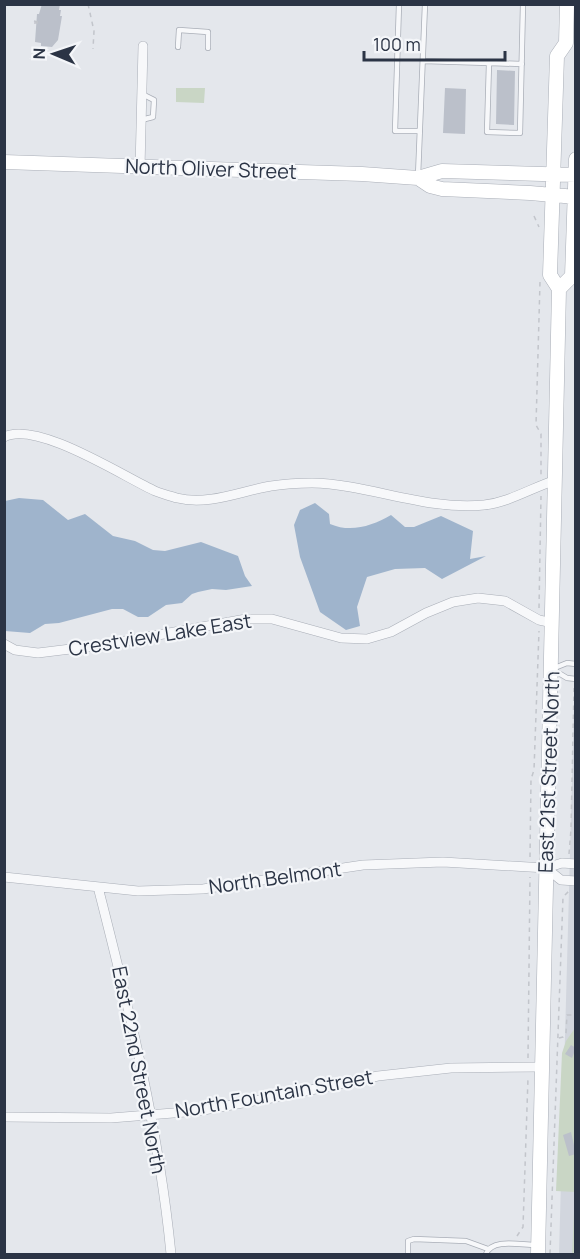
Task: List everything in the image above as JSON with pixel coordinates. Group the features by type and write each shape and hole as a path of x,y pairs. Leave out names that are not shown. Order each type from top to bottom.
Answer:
{"main road":[{"name":"East 21st Street North","path":"538,1250 552,669 546,621 556,480 560,289 550,275 557,56 571,48 567,4"},
{"name":"East 21st Street North","path":"560,289 572,276 576,159"},
{"name":"North Oliver Street","path":"4,162 418,178 442,171 575,175"},
{"name":"North Oliver Street","path":"418,178 430,186 442,189 575,197"}],"street":[{"path":"140,168 143,46"},
{"path":"4,437 19,433 56,442 87,455 158,492 181,499 205,499 272,486 313,483 394,497 482,505 516,497 556,480"},
{"name":"Crestview Lake East","path":"4,644 15,650 38,653 103,645 246,619 272,619 341,638 367,639 391,632 426,613 453,602 478,598 505,601 546,621"},
{"name":"North Belmont","path":"4,877 138,891 203,889 363,865 443,862 546,868"},
{"path":"546,868 572,863"},
{"path":"546,868 561,880 576,881"},
{"name":"East 22nd Street North","path":"98,886 126,998 156,1140 171,1254"},
{"name":"North Fountain Street","path":"4,1117 111,1118 198,1111 378,1076 451,1068 542,1067"}],"lane":[{"path":"399,4 395,131 420,131"},
{"path":"418,178 425,4"},
{"path":"489,63 487,132 520,133 517,113 518,81 522,64 523,4"},
{"path":"178,47 179,30 208,32 208,48"},
{"path":"423,61 522,64"},
{"path":"489,81 497,81"},
{"path":"488,96 496,96"},
{"path":"488,112 496,112"},
{"path":"552,669 567,663 576,664"},
{"path":"552,669 567,678 575,678"},
{"path":"408,1254 408,1241 414,1239 466,1241 488,1249"},
{"path":"486,1254 488,1249 495,1244 516,1245 538,1250"}],"path":[{"path":"88,4 94,31 93,49"},
{"path":"534,216 542,233"},
{"path":"516,1245 516,1236 523,1227 528,1066 531,782 534,770 537,709 546,621 541,434 536,425 540,278"},
{"path":"572,863 575,678"},
{"path":"571,829 576,831"},
{"path":"550,1254 563,897 569,891 576,890"},
{"path":"558,1038 566,1033 567,1015 576,1015"}],"shaded area":[{"path":"575,666 576,1254 559,1254 569,891"}],"green space":[{"path":"176,88 205,88 204,103 176,102"},
{"path":"575,1028 575,1192 556,1191 562,1053 566,1041"},
{"path":"575,1192 575,1254 572,1254"}],"water":[{"path":"19,498 43,500 68,520 85,514 113,536 135,541 153,550 165,551 201,542 238,556 245,576 252,586 198,592 182,603 166,605 148,617 138,617 123,609 112,609 59,623 45,624 30,633 5,631 5,501"},
{"path":"315,503 329,514 330,524 346,528 369,525 391,515 405,527 414,527 441,516 473,531 470,559 486,556 442,579 425,568 395,569 367,577 357,607 360,626 346,630 320,612 300,557 294,525 300,510"}],"building":[{"path":"42,4 60,4 60,16 62,16 58,40 52,47 41,46 41,43 35,42 37,14"},
{"path":"497,70 515,71 514,125 496,124"},
{"path":"445,88 466,89 465,134 443,133"},
{"path":"571,1045 576,1048 572,1058 565,1054"},
{"path":"571,1132 576,1154 569,1156 563,1135"}]}
